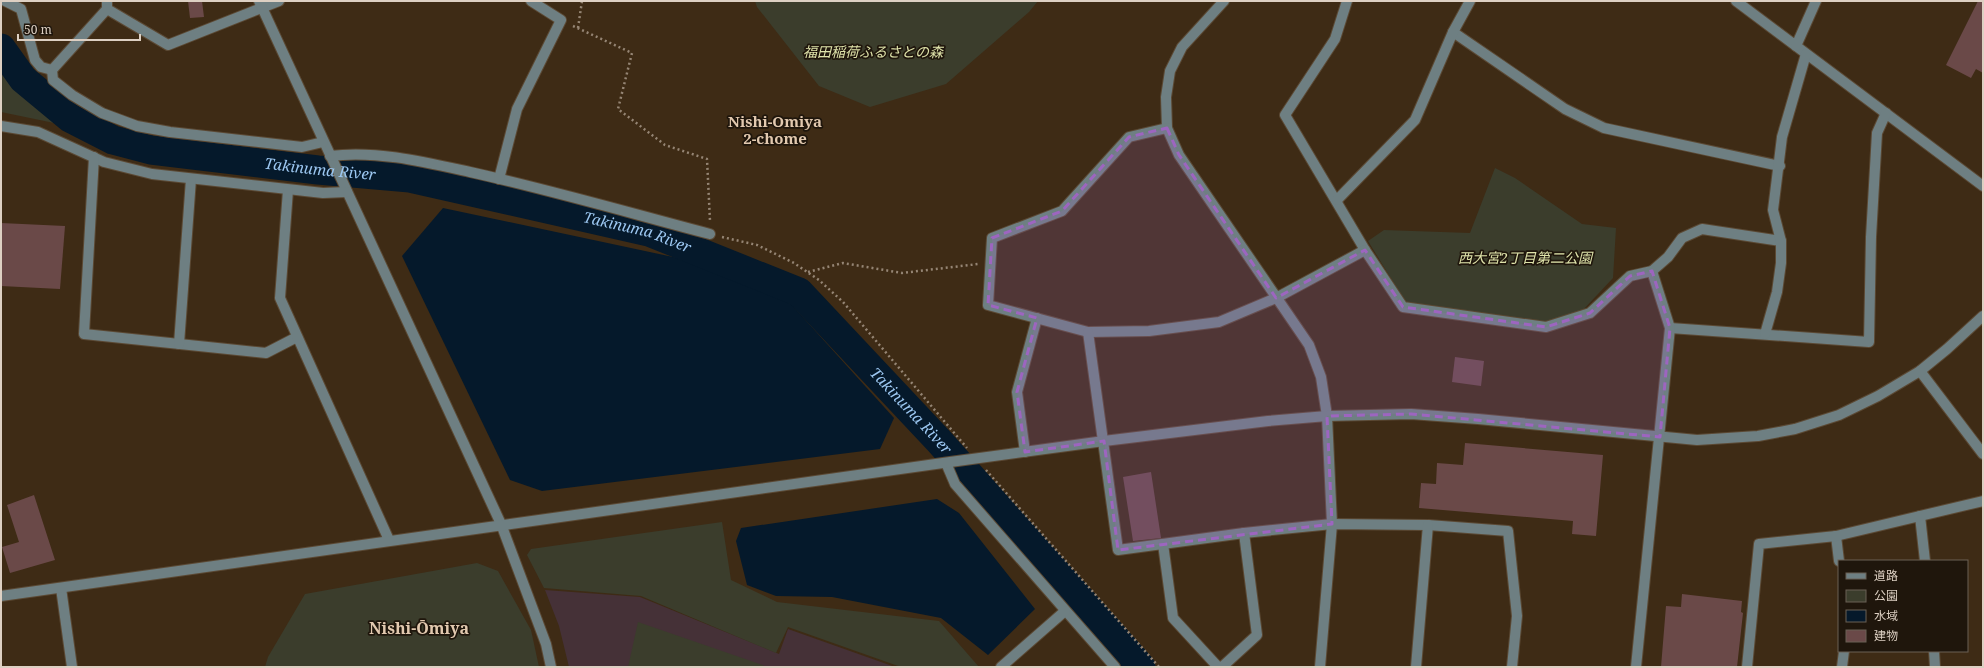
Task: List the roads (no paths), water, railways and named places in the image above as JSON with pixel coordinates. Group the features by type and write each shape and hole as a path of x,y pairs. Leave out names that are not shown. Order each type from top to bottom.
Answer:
{"street":[{"path":"5,1 21,9 34,60 41,67 52,70"},
{"path":"279,1 260,5 168,45 107,5 52,70 53,80 72,95 102,113 137,126 170,132 302,147 323,142"},
{"path":"499,179 517,109 562,20 531,1"},
{"path":"1224,1 1182,47 1170,71 1166,97 1167,128 1179,155 1309,345 1322,377 1327,416 1332,524 1320,667"},
{"path":"1347,1 1335,39 1285,115 1366,250 1404,307 1546,327 1590,313 1630,276 1652,271 1668,257 1682,238 1702,229 1781,241"},
{"path":"1337,200 1415,120 1454,32 1470,1"},
{"path":"1736,1 1983,186"},
{"path":"1796,46 1816,1"},
{"path":"260,5 501,524 546,644 551,667"},
{"path":"1454,32 1565,109 1604,128 1780,166"},
{"path":"1765,334 1777,292 1781,263 1781,241 1774,210 1782,137 1806,54"},
{"path":"1670,328 1869,342 1871,237 1877,133 1886,113"},
{"path":"1,126 38,132 94,157 152,174 323,193 345,189"},
{"path":"1167,128 1129,137 1062,211 992,238 988,304 1088,332 1149,331 1219,322 1276,298 1366,250"},
{"path":"331,159 353,153 411,160 499,179 710,234"},
{"path":"94,157 84,334 266,353 297,337"},
{"path":"179,344 191,179"},
{"path":"288,190 280,298 389,540"},
{"path":"1636,667 1670,328 1652,271"},
{"path":"1,596 501,524 948,462 1104,441 1327,416 1411,414 1478,418 1697,440 1758,436 1795,429 1839,415 1878,396 1920,371 1974,326 1983,316"},
{"path":"1025,452 1017,392 1037,318"},
{"path":"1088,332 1118,550 1244,533 1332,524 1428,525 1508,531 1517,616 1512,667"},
{"path":"1920,371 1983,452"},
{"path":"948,462 955,484 1115,667"},
{"path":"1747,667 1759,544 1836,536 1983,501"},
{"path":"1920,516 1925,560"},
{"path":"1416,667 1428,525"},
{"path":"1222,667 1257,635 1244,533"},
{"path":"1836,536 1839,560"},
{"path":"1163,544 1172,618 1218,667"},
{"path":"61,588 72,667"},
{"path":"1001,667 1065,611"},
{"path":"1842,667 1844,652"},
{"path":"1934,652 1935,667"}],"water":[{"path":"443,208 706,264 791,304 894,418 880,449 542,491 510,480 402,256"},
{"path":"937,499 959,513 1035,609 988,655 941,618 832,597 776,596 747,585 736,541 741,528"}],"waterway":[{"name":"Takinuma River","path":"1,48 23,79 70,118 113,140 151,150 318,170 410,178 649,232 799,292 939,441 1141,667"}],"district":[{"name":"Nishi-Omiya 2-chome","path":"775,130"},
{"name":"Nishi-Ōmiya","path":"419,628"}],"park label":[{"name":"福田稲荷ふるさとの森","path":"873,52"},
{"name":"西大宮2丁目第二公園","path":"1525,258"}]}
